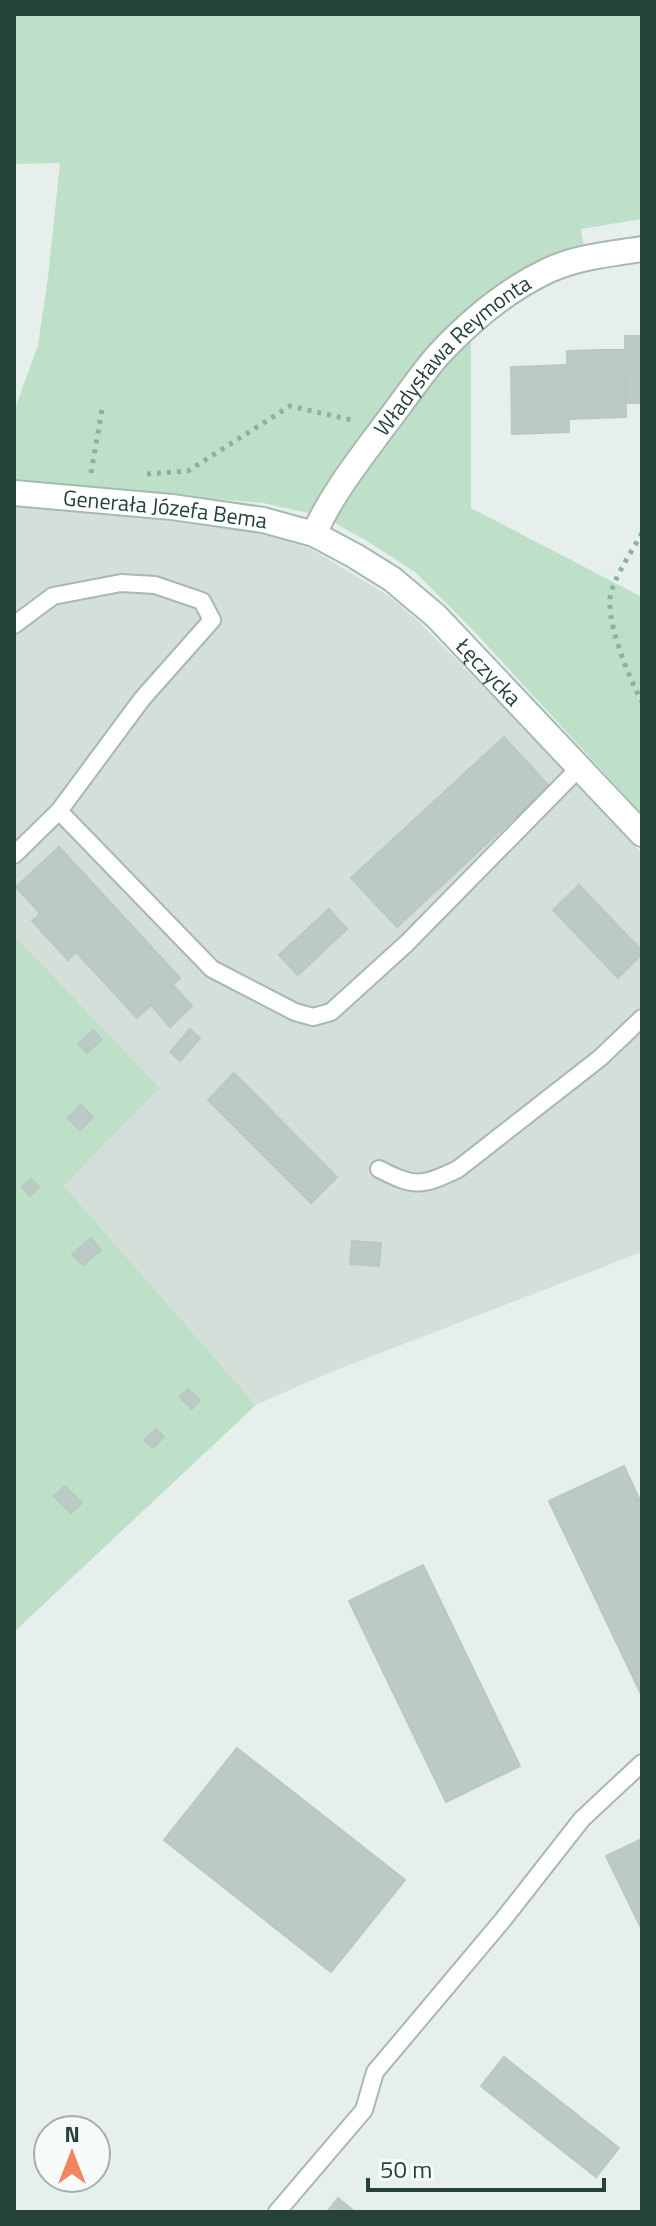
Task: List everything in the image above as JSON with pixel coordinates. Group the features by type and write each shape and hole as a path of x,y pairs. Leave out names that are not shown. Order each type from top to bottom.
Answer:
{"street":[{"name":"Władysława Reymonta","path":"314,534 321,516 383,428 439,354 471,324 537,276 565,264 642,249"},
{"name":"Generała Józefa Bema","path":"14,493 172,507 263,520 314,534"},
{"name":"Łęczycka","path":"314,534 392,579 436,616 642,834"}],"lane":[{"path":"14,625 53,596 121,583 155,585 202,601 212,620 142,699 59,811 14,855"},
{"path":"59,811 212,969 295,1012 313,1017 331,1012 407,943 579,768"},
{"path":"379,1169 406,1183 433,1181 458,1169 600,1058 642,1018"},
{"path":"277,2212 364,2110 375,2072 502,1921 582,1819 642,1763"}],"path":[{"path":"146,474 188,471 290,406 383,428"},
{"path":"90,479 102,409"},
{"path":"642,533 610,591 614,633 633,687 642,702"}],"shaded area":[{"path":"14,506 217,526 270,535 311,549 389,596 417,620 563,767 642,854 642,1252 326,1374 256,1405 64,1186 160,1088 14,935"}],"green space":[{"path":"14,14 642,14 642,219 581,229 585,258 471,324 471,508 642,597 642,814 472,629 415,572 322,516 263,503 14,482 14,411 38,345 60,163 14,164"},
{"path":"14,935 160,1088 64,1186 256,1405 14,1632"}],"building":[{"path":"625,336 642,336 642,403 626,403"},
{"path":"597,350 625,350 626,417 598,418"},
{"path":"597,350 598,418 568,419 567,351"},
{"path":"567,365 569,432 542,433 541,366"},
{"path":"541,366 542,433 512,434 511,367"},
{"path":"504,737 549,786 397,927 351,878"},
{"path":"59,847 180,978 137,1018 16,887"},
{"path":"579,885 642,951 618,978 553,910"},
{"path":"329,909 347,929 298,975 279,955"},
{"path":"40,914 76,952 68,960 32,921"},
{"path":"173,985 192,1006 170,1027 151,1005"},
{"path":"190,1029 200,1038 180,1061 170,1052"},
{"path":"93,1030 102,1039 87,1053 78,1044"},
{"path":"234,1073 337,1177 311,1203 208,1100"},
{"path":"81,1105 93,1117 80,1130 68,1118"},
{"path":"31,1179 39,1187 30,1196 22,1187"},
{"path":"91,1238 101,1250 83,1265 72,1254"},
{"path":"352,1241 381,1243 379,1266 350,1264"},
{"path":"188,1389 200,1400 192,1409 180,1397"},
{"path":"156,1429 164,1437 153,1448 144,1440"},
{"path":"624,1466 642,1505 642,1696 549,1501"},
{"path":"65,1486 82,1503 71,1513 54,1496"},
{"path":"423,1565 520,1766 446,1802 349,1601"},
{"path":"237,1748 405,1880 331,1972 164,1840"},
{"path":"642,1839 642,1925 640,1926 606,1856"},
{"path":"504,2057 619,2148 596,2177 481,2086"},
{"path":"338,2198 355,2212 327,2212"}]}
